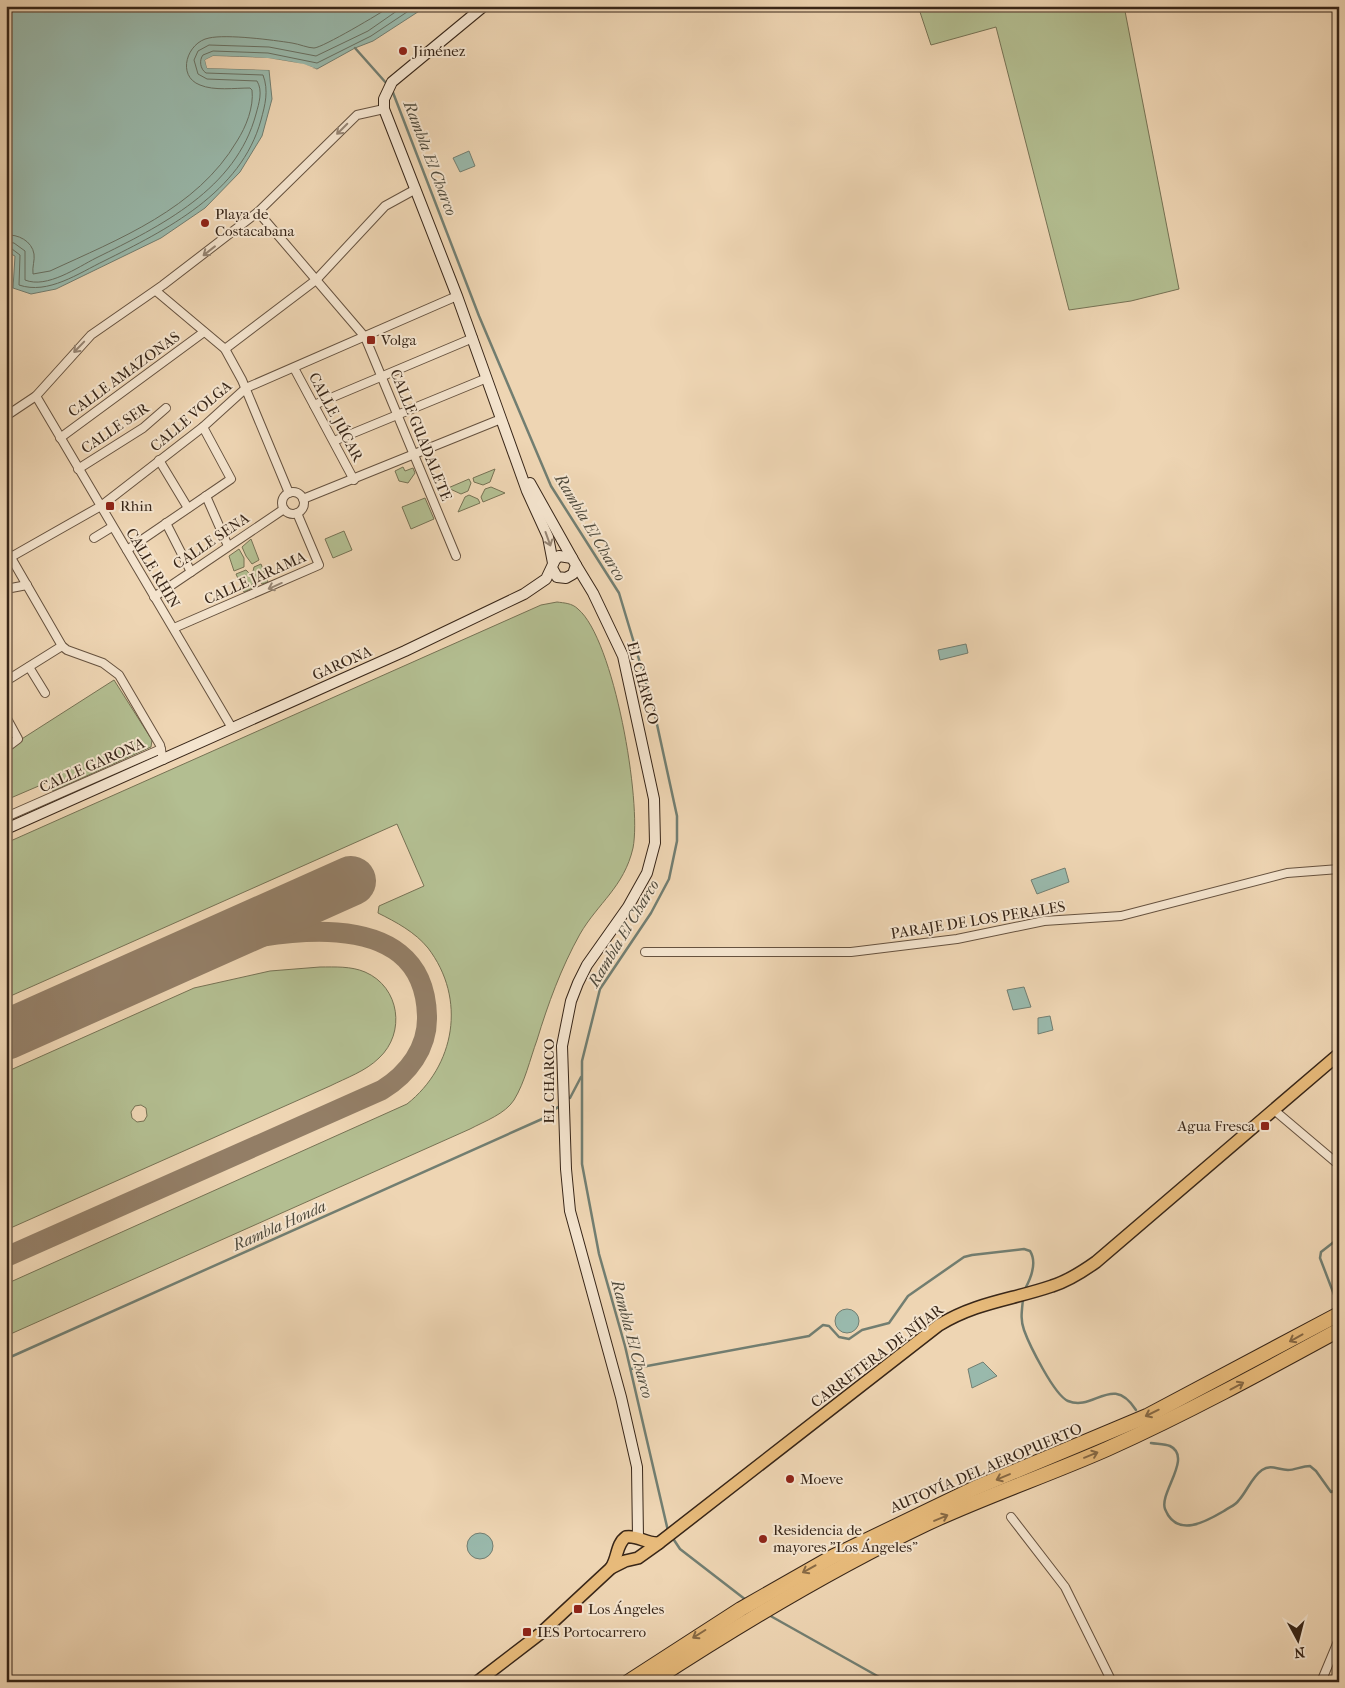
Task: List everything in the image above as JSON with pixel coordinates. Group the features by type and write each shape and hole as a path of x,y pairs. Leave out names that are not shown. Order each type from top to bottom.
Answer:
{"highway":[{"name":"AUTOVÍA DEL AEROPUERTO","path":"651,1682 752,1618 768,1600 834,1556 924,1511 1155,1412 1339,1314"},
{"name":"AUTOVÍA DEL AEROPUERTO","path":"628,1682 741,1609 768,1600 929,1523 1104,1450 1194,1408 1339,1330"}],"main road":[{"path":"384,109 386,92 396,77 484,6"},
{"name":"EL CHARCO","path":"384,109 473,338 517,461 548,537 553,566"},
{"name":"EL CHARCO","path":"517,461 589,587 624,656 654,799 655,843 647,873 628,908 587,964 571,1001 562,1046 566,1169 570,1211 634,1453 638,1478 637,1510 640,1540"},
{"path":"560,556 574,562 574,571 568,578 532,590 546,579 560,556"},
{"path":"553,566 557,576 580,581 589,587"},
{"name":"GARONA","path":"6,829 405,651 532,590"},
{"name":"CARRETERA DE NÍJAR","path":"477,1682 546,1629 611,1568 628,1560 634,1560 659,1543 939,1325 968,1310 995,1300 1061,1283 1096,1262 1339,1054"},
{"path":"637,1510 626,1536 651,1544 659,1543"},
{"name":"CARRETERA DE NÍJAR","path":"611,1568 621,1540 626,1536"},
{"path":"640,1540 643,1547 641,1554"},
{"path":"619,1550 628,1560"}],"street":[{"path":"6,416 36,396 91,335 156,291 258,212 357,115 384,109"},
{"path":"225,349 316,280 384,206 416,189"},
{"name":"CALLE GUADALETE","path":"258,212 365,338 456,556"},
{"path":"156,291 225,349 236,366 246,388 289,493"},
{"name":"CALLE VOLGA","path":"11,557 101,506 203,427 246,388 365,338 457,296"},
{"name":"CALLE AMAZONAS","path":"60,438 204,332"},
{"path":"314,405 473,338"},
{"name":"CALLE JÚCAR","path":"294,368 354,480"},
{"path":"334,441 487,378"},
{"name":"CALLE RHIN","path":"36,396 232,728"},
{"name":"CALLE SER","path":"78,469 143,428 166,408"},
{"path":"303,499 502,419"},
{"path":"127,550 231,479 203,427"},
{"path":"159,460 188,508"},
{"path":"289,493 296,493 303,499 302,509 297,513 290,513 284,508 282,500 289,493"},
{"path":"206,496 228,546"},
{"name":"CALLE SENA","path":"154,597 284,508"},
{"name":"CALLE JARAMA","path":"174,628 319,565 297,513"},
{"path":"166,523 191,572"},
{"path":"94,538 112,527"},
{"path":"6,549 62,646 67,650 112,668 119,675 161,749 163,760"},
{"path":"6,589 26,584"},
{"path":"6,681 62,646"},
{"path":"29,667 45,693"},
{"path":"6,717 18,739 6,748"},
{"path":"161,749 185,750"},
{"name":"CALLE GARONA","path":"6,817 161,749"},
{"name":"PARAJE DE LOS PERALES","path":"645,952 852,952 957,939 1044,920 1121,916 1287,873 1339,869"},
{"path":"1274,1110 1339,1165"},
{"path":"1011,1517 1064,1587 1112,1682"},
{"path":"1321,1682 1339,1639"}],"green space":[{"path":"918,6 1124,6 1179,289 1131,301 1069,310 996,27 931,45"},
{"path":"403,467 405,471 413,468 415,473 408,483 399,481 395,471"},
{"path":"495,469 490,482 483,485 474,482 473,478"},
{"path":"469,479 471,483 468,491 461,494 448,488"},
{"path":"491,487 505,493 483,502 481,497 485,489"},
{"path":"469,495 478,499 480,503 458,512 465,497"},
{"path":"425,498 434,519 411,529 402,507"},
{"path":"344,531 352,550 333,558 325,539"},
{"path":"251,539 259,560 252,564 242,547"},
{"path":"239,549 244,558 244,567 234,571 229,556"},
{"path":"261,564 268,582 262,584 260,581 252,584 253,588 244,592 236,574 246,570 252,576 254,567"},
{"path":"557,602 568,604 578,609 591,626 603,653 614,686 622,722 629,760 635,826 633,848 629,862 617,884 580,934 567,960 550,1000 524,1078 514,1100 500,1113 470,1129 6,1336 6,1284 407,1104 436,1071 445,1051 450,1031 451,1010 448,989 440,968 428,948 411,932 378,913 379,906 424,886 397,824 6,998 6,843 541,605"},
{"path":"114,680 152,740 151,747 53,791 48,782 6,800 6,749"},
{"path":"343,967 360,970 377,979 386,988 392,999 395,1011 396,1024 388,1048 374,1063 349,1077 6,1230 6,1072 194,988 270,971","holes":["141,1105 146,1108 147,1116 144,1121 137,1122 132,1118 131,1112 135,1106"]}],"water":[{"path":"6,6 427,6 373,41 355,48 317,69 292,62 266,58 213,56 205,60 207,68 269,70 272,99 262,136 240,172 205,208 161,238 56,289 31,294 13,288 15,256 9,253 6,257"},
{"path":"469,151 475,166 460,172 453,158"},
{"path":"966,644 968,653 940,660 938,650"},
{"path":"1065,868 1069,882 1037,894 1031,880"},
{"path":"1024,987 1031,1007 1013,1010 1007,990"},
{"path":"1050,1016 1053,1030 1038,1034 1038,1018"},
{"path":"847,1309 852,1310 858,1316 858,1326 852,1332 847,1333 842,1332 836,1326 835,1321 836,1316 842,1310"},
{"path":"983,1362 997,1376 972,1388 968,1369"},
{"path":"480,1533 489,1537 493,1546 489,1555 480,1559 471,1555 467,1546 471,1537"}],"pier":[{"path":"213,56 268,58 304,64 317,69 267,61 213,58 208,61 209,66 269,68 271,70 207,68 205,60"}],"waterway":[{"name":"Rambla El Charco","path":"355,48 387,84"},
{"name":"Rambla El Charco","path":"392,90 479,316 551,486 619,593 653,706 677,816 677,841 669,879 651,913 600,989 582,1061 582,1164 599,1254 625,1346 668,1531"},
{"name":"Rambla Honda","path":"570,1098 581,1077"},
{"name":"Rambla Honda","path":"6,1359 542,1119 558,1107"},
{"path":"1338,1305 1320,1258 1321,1252 1339,1238"},
{"path":"631,1369 809,1336 823,1325 829,1326 839,1337 849,1339 862,1330 889,1323 908,1296 964,1257 972,1255 1024,1249 1030,1251 1033,1265 1025,1289"},
{"path":"1023,1299 1022,1318 1024,1330 1049,1380 1062,1397 1077,1403 1111,1394 1119,1395 1127,1399 1136,1410"},
{"path":"1151,1443 1168,1445 1176,1451 1178,1458 1177,1467 1164,1502 1165,1509 1170,1518 1184,1525 1201,1523 1234,1505 1258,1473 1268,1467 1288,1470 1310,1466 1316,1471 1331,1492 1339,1489"},
{"name":"Rambla El Charco","path":"672,1537 680,1549 746,1600"},
{"name":"Rambla El Charco","path":"767,1614 888,1682"}],"taxiway":[{"path":"6,1257 382,1090 408,1068 420,1049 424,1039 427,1016 419,979 400,954 371,939 337,932 299,933 261,937 195,951"}],"runway":[{"path":"6,1035 351,881"}],"place":[{"name":"Jiménez","path":"403,51"},
{"name":"Playa de Costacabana","path":"205,223"},
{"name":"Volga","path":"371,340"},
{"name":"Rhin","path":"110,506"},
{"name":"Agua Fresca","path":"1265,1126"},
{"name":"Moeve","path":"790,1479"},
{"name":"Residencia de mayores \"Los Ángeles\"","path":"763,1539"},
{"name":"Los Ángeles","path":"578,1609"},
{"name":"IES Portocarrero","path":"527,1632"}]}
